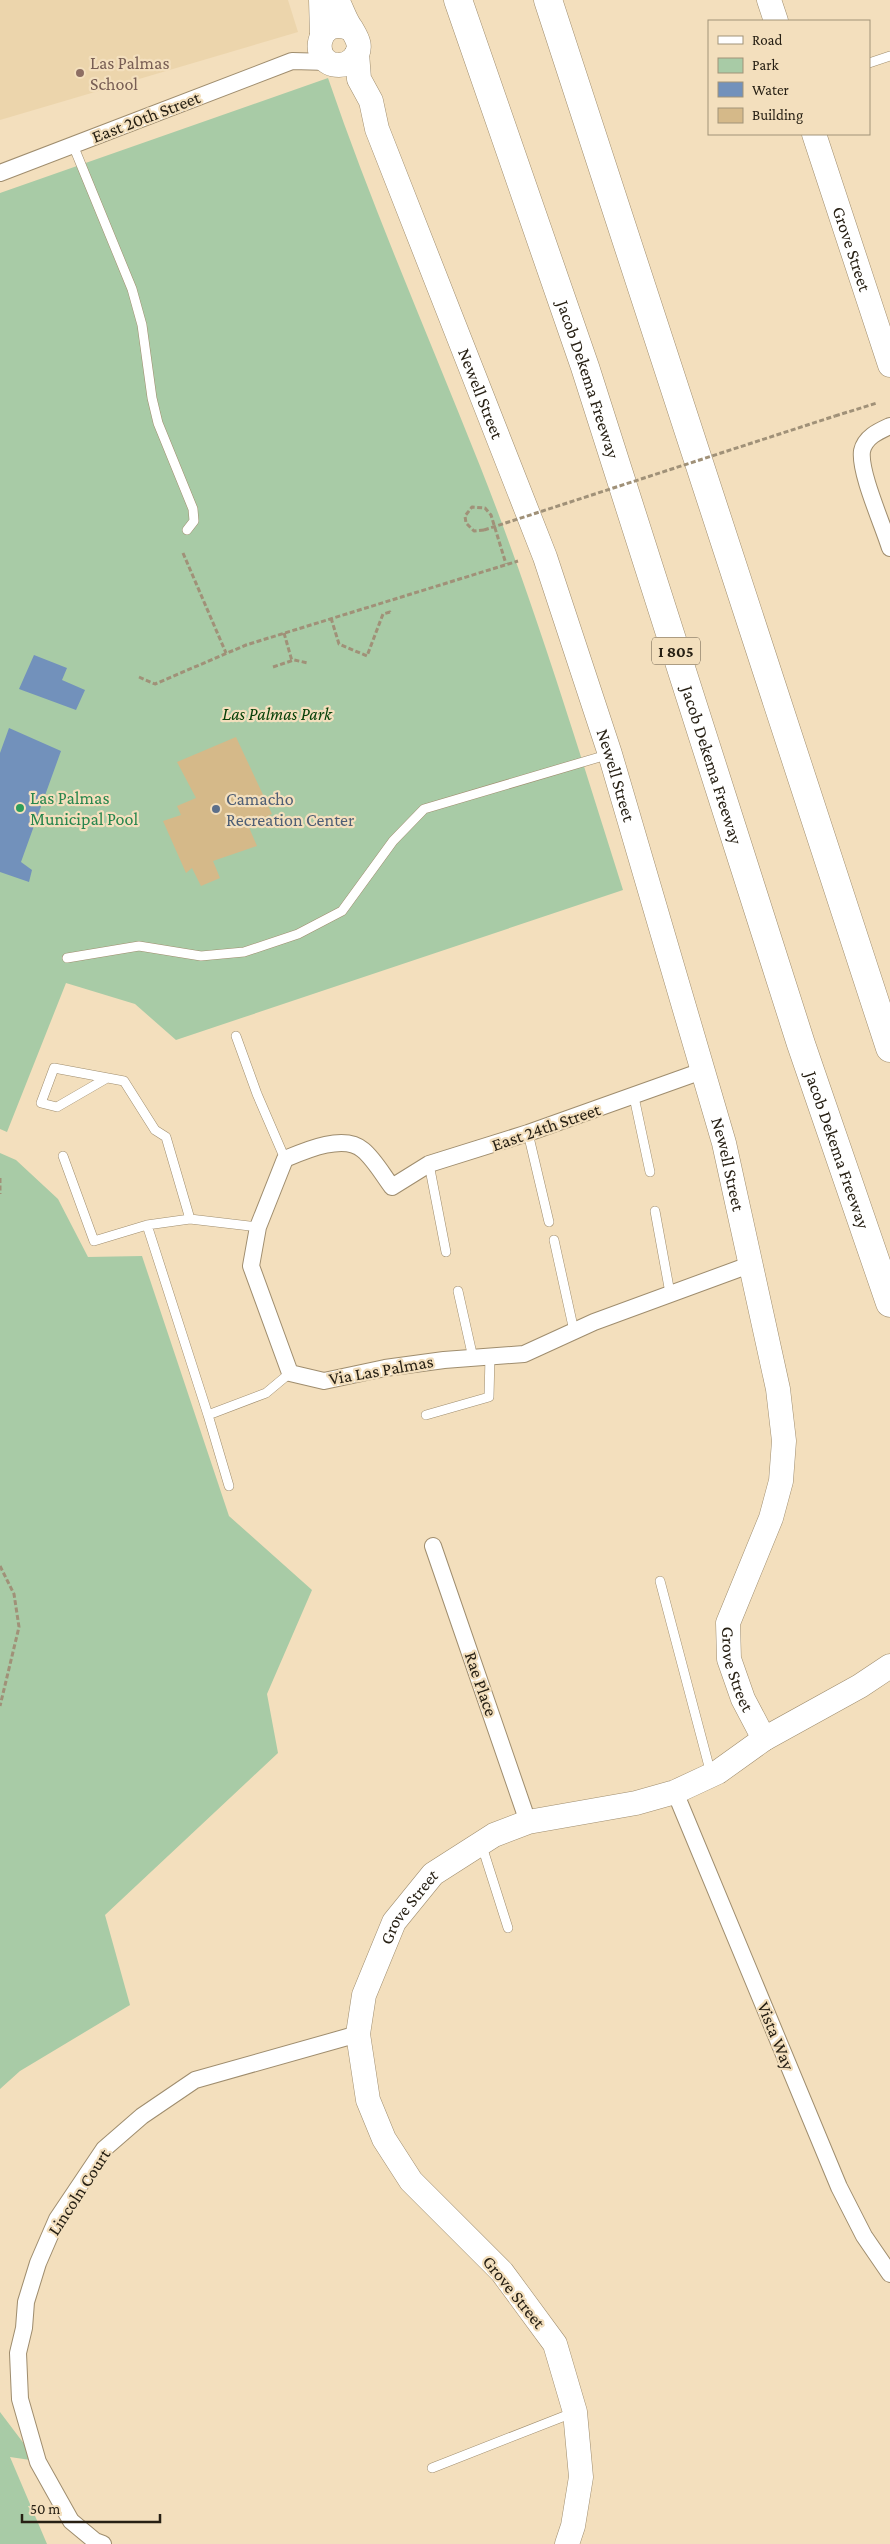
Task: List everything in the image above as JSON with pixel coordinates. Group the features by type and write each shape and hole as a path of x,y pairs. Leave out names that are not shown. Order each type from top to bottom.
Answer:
{"highway":[{"name":"Jacob Dekema Freeway","path":"458,0 585,367 801,1044 890,1303"},
{"path":"548,0 890,1048"}],"street":[{"name":"Newell Street","path":"321,0 321,53 332,63 360,108 377,130"},
{"name":"Newell Street","path":"337,0 358,40 359,78 371,101 377,130 545,557 610,754 724,1143 778,1389 784,1441"},
{"path":"769,0 776,20"},
{"path":"321,37 327,29 338,25 351,29"},
{"name":"East 20th Street","path":"0,173 292,62 321,37"},
{"path":"332,63 348,63 357,53"},
{"name":"East 20th Street","path":"292,62 332,63"},
{"name":"Grove Street","path":"814,135 890,365"},
{"path":"890,426 874,433 862,449 862,465 890,548"},
{"name":"East 24th Street","path":"284,1159 319,1145 348,1144 362,1149 392,1187 429,1164 634,1097 702,1071"},
{"path":"284,1159 258,1227 252,1266 290,1373"},
{"name":"Via Las Palmas","path":"290,1373 324,1382 385,1368 524,1354 574,1331 670,1293 752,1264"},
{"name":"Grove Street","path":"567,2544 573,2526 581,2477 575,2412 555,2344 502,2272 412,2182 384,2139 368,2100 358,2034 364,1995 394,1922 433,1874 481,1843 494,1835 528,1822 636,1803 675,1792 712,1776 764,1739 743,1699 729,1659 728,1623 770,1518 781,1482 784,1441"},
{"name":"Rae Place","path":"433,1546 528,1822"},
{"path":"764,1739 860,1686 890,1666"},
{"name":"Vista Way","path":"675,1792 839,2187 864,2236 890,2274"},
{"name":"Lincoln Court","path":"103,2544 95,2541 71,2521 38,2462 20,2399 18,2354 24,2328 26,2302 38,2263 57,2219 104,2149 142,2116 195,2080 358,2034"}],"lane":[{"path":"870,63 890,56"},
{"path":"73,145 127,274 139,312 156,416 193,509 194,521 187,530"},
{"path":"67,958 138,946 201,956 244,952 298,934 342,910 393,841 424,809 610,754"},
{"path":"236,1036 257,1094 284,1159"},
{"path":"107,1078 58,1107 41,1103 54,1068 124,1081 155,1130 166,1136 190,1219"},
{"path":"634,1097 650,1172"},
{"path":"528,1133 549,1222"},
{"path":"63,1156 94,1241 147,1225 190,1219 258,1227"},
{"path":"429,1164 446,1252"},
{"path":"655,1211 670,1293"},
{"path":"147,1225 229,1486"},
{"path":"554,1240 574,1331"},
{"path":"458,1291 473,1358"},
{"path":"426,1415 489,1397 490,1356"},
{"path":"208,1415 266,1393 290,1373"},
{"path":"660,1581 712,1776"},
{"path":"481,1843 508,1928"},
{"path":"432,2468 575,2412"}],"path":[{"path":"506,564 491,515 485,508 472,507 467,512 466,523 474,530 484,530 835,416 877,403"},
{"path":"183,553 226,652"},
{"path":"138,677 155,684 226,652 518,561"},
{"path":"331,618 339,644 366,656 383,614 390,612 391,614"},
{"path":"284,633 292,661"},
{"path":"273,666 292,661 308,663"},
{"path":"0,1178 0,1194"},
{"path":"0,1566 14,1594 19,1627 0,1706"}],"shaded area":[{"name":"Las Palmas School","path":"0,0 288,0 298,32 0,120"}],"green space":[{"name":"Las Palmas Park","path":"328,78 364,176 500,518 555,677 623,890 176,1040 135,1004 66,983 7,1132 0,1129 0,193"},
{"path":"0,1153 16,1160 58,1199 88,1257 142,1256 229,1516 312,1590 267,1694 278,1753 105,1915 130,2005 20,2071 0,2089"},
{"path":"0,2412 37,2461 10,2457 47,2544 0,2544"}],"water":[{"path":"34,655 67,668 62,680 85,690 76,710 19,689"},
{"name":"Las Palmas Municipal Pool","path":"9,728 61,751 21,862 32,870 29,882 0,872 0,753"}],"building":[{"path":"236,737 272,814 248,825 257,846 213,861 220,878 201,886 192,868 186,873 163,821 181,815 177,806 196,798 177,762"}],"place":[{"name":"Las Palmas School","path":"80,73"},
{"name":"Las Palmas Municipal Pool","path":"20,808"},
{"name":"Camacho Recreation Center","path":"216,809"}]}
